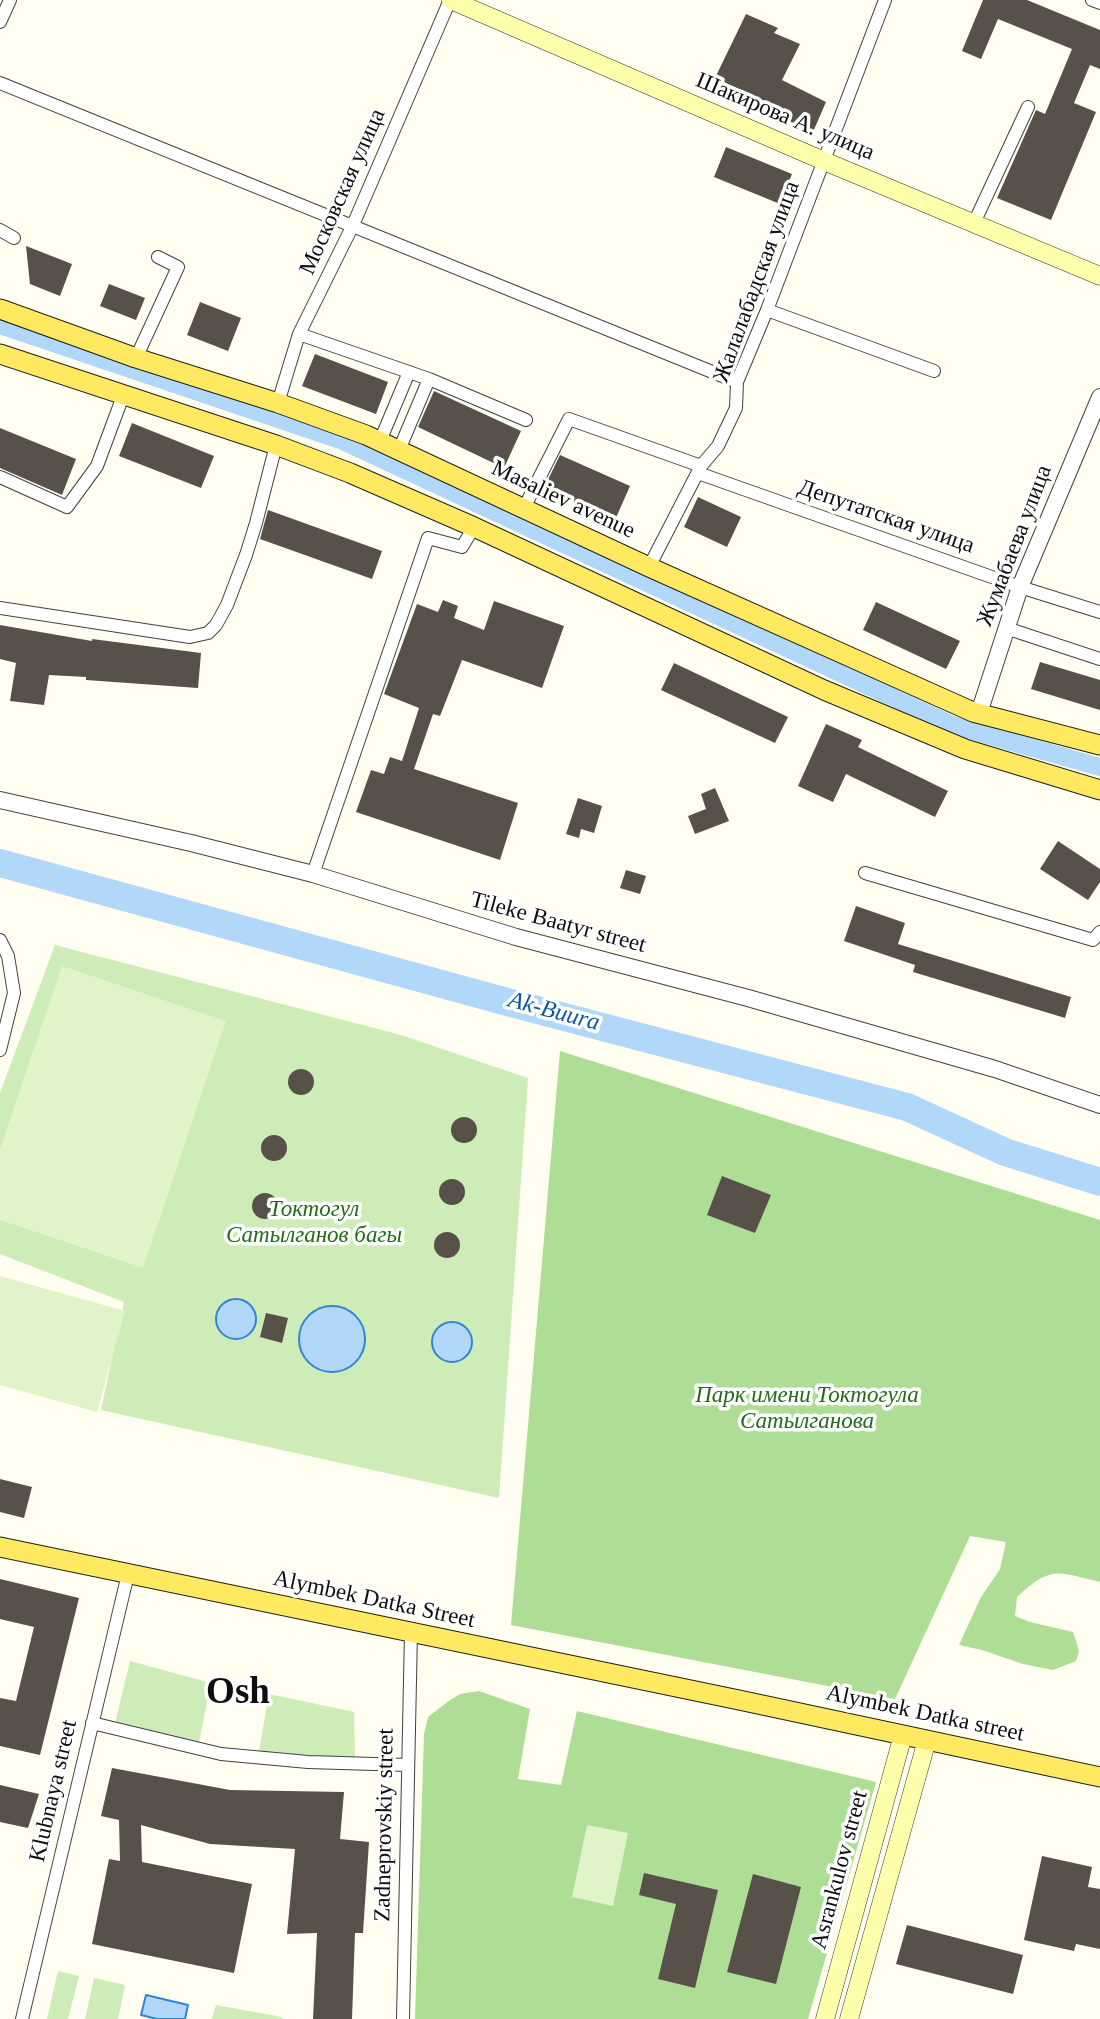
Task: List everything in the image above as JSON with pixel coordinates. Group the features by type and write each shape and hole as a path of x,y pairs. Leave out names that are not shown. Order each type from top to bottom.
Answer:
{"main road":[{"name":"Шакирова А. улица","path":"451,0 824,161 1100,276"},
{"name":"Masaliev avenue","path":"0,309 136,358 278,403 380,441 649,568 979,713 1100,745"},
{"path":"0,354 276,445 352,474 474,527 824,690 965,749 1100,790"},
{"name":"Alymbek Datka Street","path":"0,1547 903,1735"},
{"name":"Alymbek Datka street","path":"903,1735 1100,1777"},
{"name":"Asrankulov street","path":"825,2019 903,1735"},
{"path":"849,2019 926,1740"}],"street":[{"path":"0,22 10,0"},
{"name":"Московская улица","path":"278,403 299,334 354,225 451,0"},
{"name":"Жалалабадская улица","path":"649,568 699,470 718,446 736,408 737,382 885,0"},
{"path":"1092,0 1100,3"},
{"path":"0,83 737,382"},
{"path":"974,223 1028,107"},
{"path":"0,230 14,238"},
{"path":"136,358 178,267 158,257"},
{"path":"767,310 934,371"},
{"path":"299,334 429,379 526,420"},
{"path":"380,441 409,372"},
{"path":"400,450 429,379"},
{"path":"0,477 67,507 97,466 123,396"},
{"name":"Жумабаева улица","path":"979,713 1020,587 1100,397"},
{"name":"Депутатская улица","path":"523,510 569,419 699,470 1020,587 1100,612"},
{"path":"0,608 190,637 208,633 216,625 227,605 246,555 257,523 276,445"},
{"path":"313,874 428,538 462,547 474,527"},
{"path":"1006,628 1100,659"},
{"name":"Tileke Baatyr street","path":"0,800 313,874 516,937 748,998 982,1065 1100,1105"},
{"path":"865,873 1093,940 1100,932"},
{"path":"0,940 8,956 14,993 0,1050"},
{"name":"Klubnaya street","path":"22,2019 128,1574"},
{"name":"Zadneprovskiy street","path":"403,2019 411,1632"},
{"path":"92,1723 221,1754 308,1762 408,1765"}],"green space":[{"name":"Токтогул Сатылганов багы","path":"55,945 401,1035 528,1078 499,1498 101,1410 124,1302 0,1254 0,1093"},
{"path":"62,966 226,1021 143,1268 0,1220 0,1149"},
{"name":"Парк имени Токтогула Сатылганова","path":"560,1051 1100,1220 1100,1582 1064,1574 1047,1576 1017,1597 1015,1616 1073,1632 1079,1651 1076,1661 1053,1670 959,1645 981,1597 1000,1569 1006,1542 970,1536 895,1699 511,1625"},
{"path":"0,1276 125,1311 97,1412 0,1385"},
{"path":"130,1661 211,1683 198,1747 114,1727"},
{"path":"479,1691 530,1709 518,1779 561,1785 577,1711 876,1782 808,2019 415,2019 424,1734 428,1717 460,1694"},
{"path":"269,1694 354,1712 355,1761 258,1756"},
{"path":"587,1825 628,1833 613,1906 572,1897"},
{"path":"58,1971 79,1976 68,2019 47,2019"},
{"path":"94,1978 125,1985 118,2019 85,2019"},
{"path":"216,2005 282,2017 282,2019 212,2019"}],"water":[{"path":"236,1299 244,1300 250,1305 255,1311 255,1327 250,1333 244,1338 236,1339 228,1338 222,1333 217,1327 216,1319 217,1311 222,1305 228,1300"},
{"path":"325,1306 339,1306 351,1311 360,1320 365,1339 363,1352 356,1363 339,1372 325,1372 313,1367 304,1358 299,1346 299,1332 304,1320 313,1311"},
{"path":"452,1322 466,1328 472,1342 466,1356 452,1362 438,1356 432,1342 438,1328"},
{"path":"146,1995 188,2005 185,2019 157,2019 141,2015"}],"building":[{"path":"983,0 1027,0 1100,30 1100,69 1090,65 1074,103 1096,112 1051,220 997,198 1036,110 1045,114 1072,49 998,19 981,59 962,51"},
{"path":"746,14 778,28 774,33 800,44 782,80 826,102 813,132 767,111 771,104 715,78"},
{"path":"726,147 792,174 780,204 714,177"},
{"path":"26,246 72,264 60,296 30,284"},
{"path":"109,284 145,298 136,320 100,306"},
{"path":"200,302 241,318 228,351 187,335"},
{"path":"315,354 388,382 376,414 302,386"},
{"path":"434,391 521,431 504,468 418,427"},
{"path":"132,423 214,456 201,488 119,456"},
{"path":"0,428 76,459 62,495 0,468"},
{"path":"560,455 630,486 615,520 544,488"},
{"path":"698,497 741,517 727,547 684,527"},
{"path":"268,510 382,551 372,579 260,539"},
{"path":"443,600 458,606 454,618 484,630 494,601 564,626 542,688 462,660 440,716 433,714 414,769 518,803 500,860 356,812 371,770 384,774 390,757 402,761 419,708 384,694 417,604 438,612"},
{"path":"876,602 960,641 946,669 863,630"},
{"path":"0,625 92,641 201,653 198,688 49,675 44,705 10,701 16,663 0,659"},
{"path":"1040,662 1100,680 1100,710 1031,689"},
{"path":"674,663 788,717 775,743 661,690"},
{"path":"826,724 862,740 858,747 948,791 935,817 846,774 833,802 798,786"},
{"path":"715,788 729,821 695,834 688,816 706,809 701,794"},
{"path":"578,798 602,806 594,833 581,829 579,838 566,834"},
{"path":"1058,841 1100,869 1100,882 1088,900 1040,869"},
{"path":"626,870 646,876 640,894 620,888"},
{"path":"856,906 905,923 898,944 1071,997 1065,1018 913,972 915,965 844,941"},
{"path":"301,1069 310,1073 314,1082 310,1091 301,1095 292,1091 288,1082 292,1073"},
{"path":"464,1117 473,1121 477,1130 473,1139 464,1143 455,1139 451,1130 455,1121"},
{"path":"274,1135 283,1139 287,1148 283,1157 274,1161 265,1157 261,1148 265,1139"},
{"path":"722,1176 771,1195 755,1233 707,1215"},
{"path":"452,1179 461,1183 465,1192 461,1201 452,1205 443,1201 439,1192 443,1183"},
{"path":"265,1193 274,1197 278,1206 274,1215 265,1219 256,1215 252,1206 256,1197"},
{"path":"447,1232 456,1236 460,1245 456,1254 447,1258 438,1254 434,1245 438,1236"},
{"path":"266,1313 288,1318 282,1343 260,1337"},
{"path":"0,1479 32,1487 24,1518 0,1512"},
{"path":"0,1579 79,1598 40,1755 0,1746 0,1698 16,1701 34,1627 0,1619"},
{"path":"112,1768 230,1790 344,1792 340,1839 369,1842 363,1933 355,1933 352,2019 313,2019 317,1933 287,1934 295,1849 210,1844 141,1825 142,1862 252,1884 234,1973 92,1944 109,1859 120,1861 119,1820 101,1816"},
{"path":"0,1785 39,1794 28,1828 0,1822"},
{"path":"1042,1856 1092,1867 1088,1887 1100,1889 1100,1949 1076,1944 1074,1951 1024,1940"},
{"path":"644,1873 718,1890 695,1988 658,1979 676,1904 639,1895"},
{"path":"753,1874 801,1887 776,1984 727,1972"},
{"path":"907,1925 1023,1955 1013,1994 896,1964"}],"waterway":[{"path":"0,325 343,441 952,725 1100,767"},
{"name":"Ak-Buura","path":"0,863 511,1003 907,1107 1005,1152 1100,1182"}],"district":[{"name":"Osh","path":"238,1693"}]}
